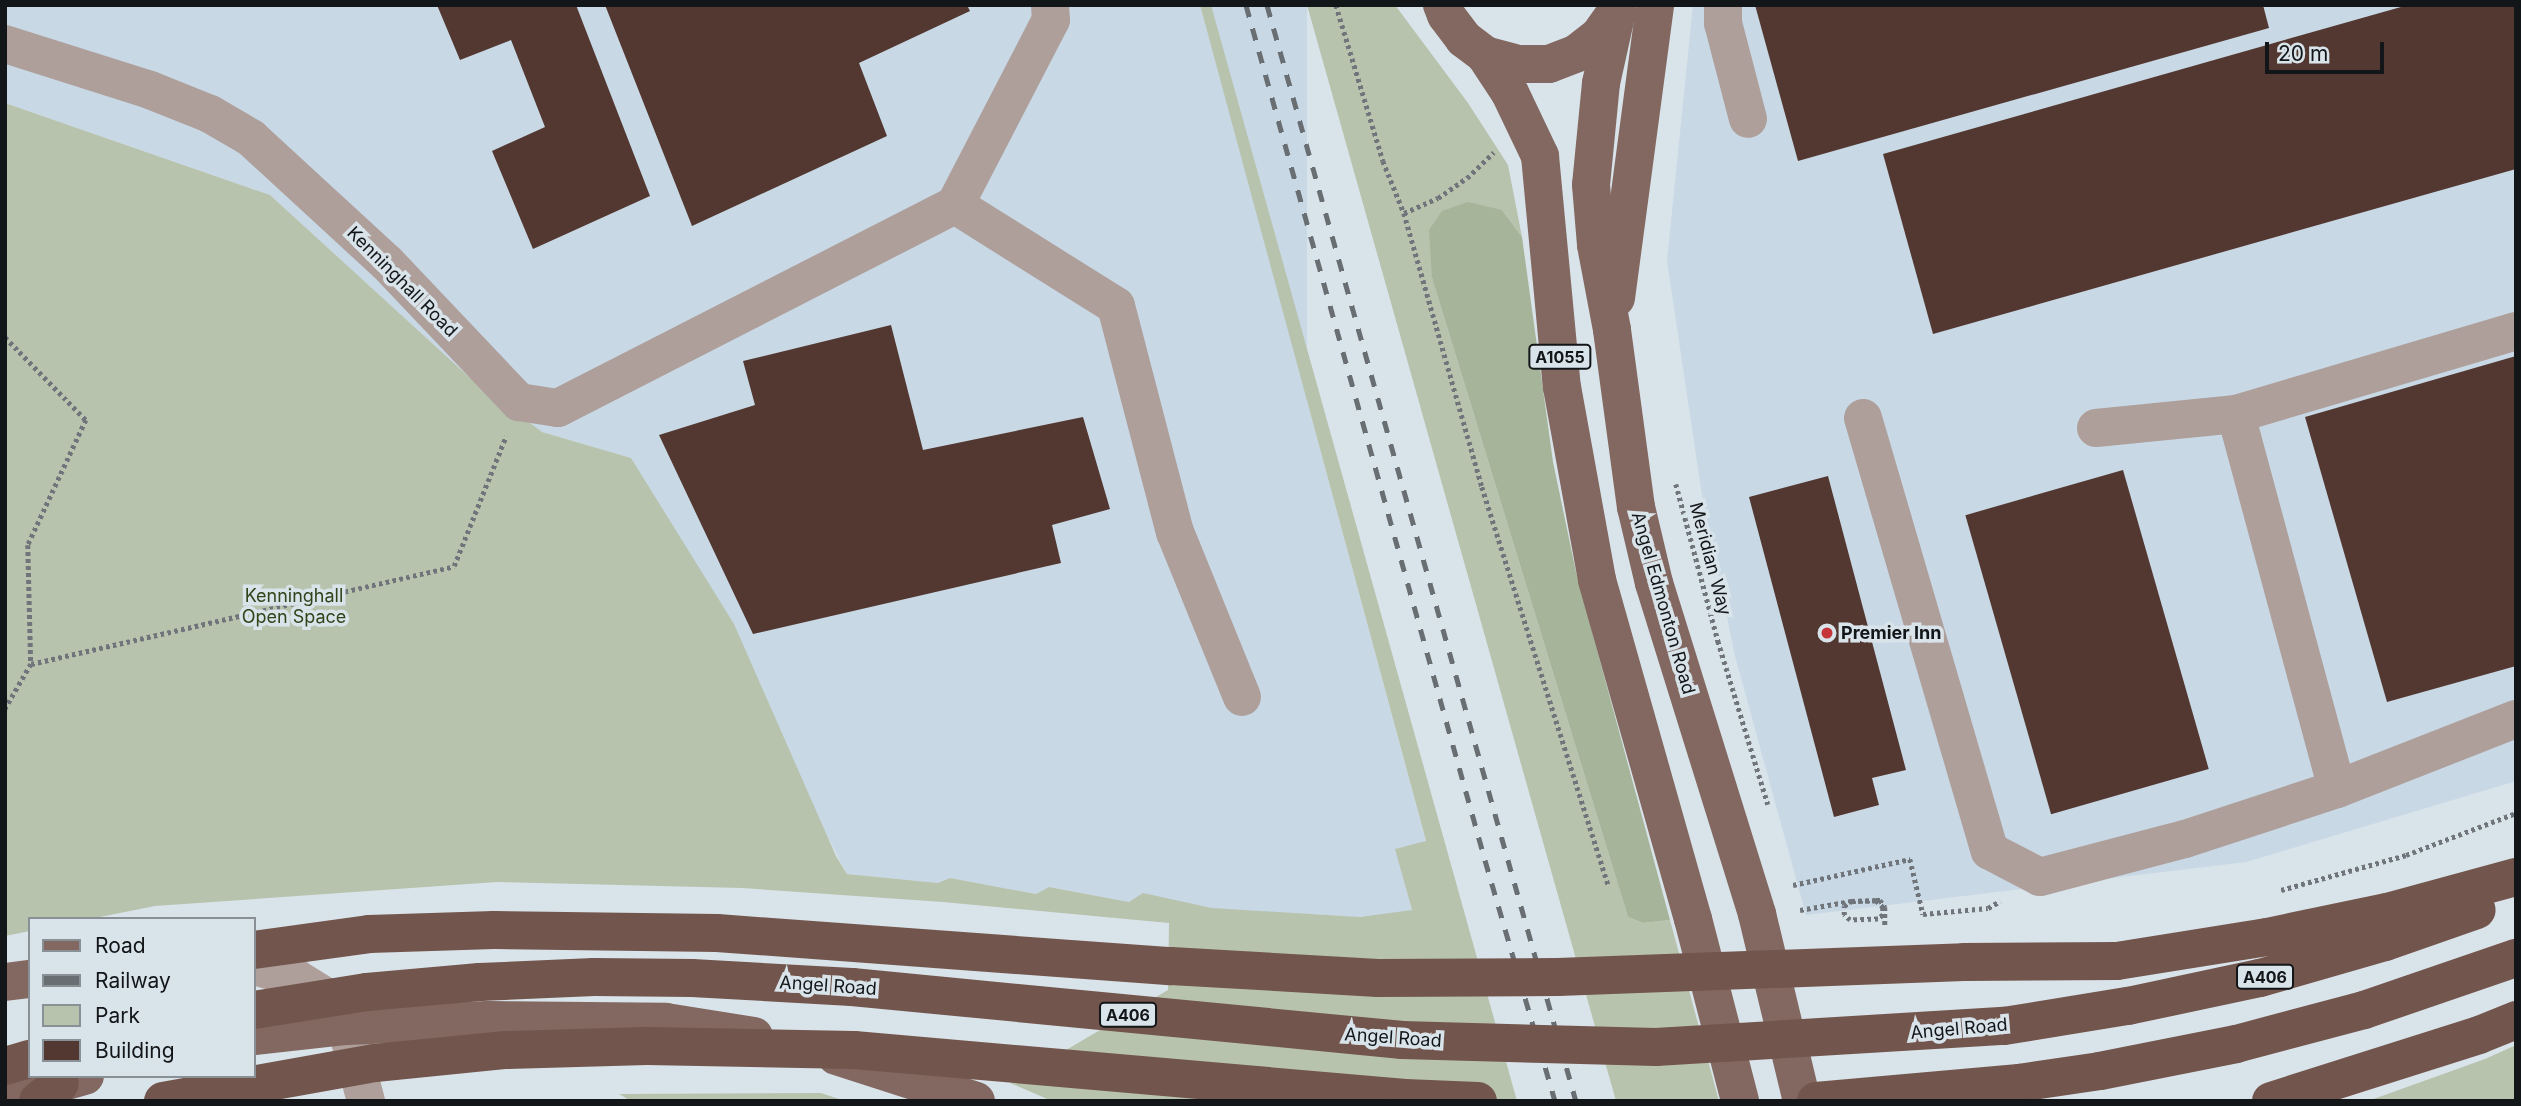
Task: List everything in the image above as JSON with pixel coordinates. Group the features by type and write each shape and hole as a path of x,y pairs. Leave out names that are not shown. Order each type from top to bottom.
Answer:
{"highway":[{"path":"256,950 383,933 494,930 717,933 1378,978 1888,967 1964,962 2117,961 2267,937 2387,912 2516,877"},
{"name":"Angel Road","path":"256,1010 367,992 480,982 594,977 692,978 852,987 1229,1026 1429,1041 1656,1047 2004,1026 2128,1006 2260,978 2468,914 2516,890"},
{"path":"1816,1101 2018,1083 2099,1071 2235,1044 2364,1010 2516,957"},
{"path":"2271,1101 2479,1035 2516,1020"},
{"path":"163,1101 376,1063 506,1050 647,1046 854,1050 1405,1098 1478,1101"},
{"path":"5,1066 28,1060"}],"main road":[{"path":"1442,5 1464,39 1485,55 1518,64 1549,64 1577,53 1599,36 1618,8"},
{"name":"A1055","path":"1612,330 1655,5"},
{"name":"Angel Edmonton Road","path":"1618,8 1601,83 1591,185 1596,246 1612,330 1626,444 1654,583 1757,914 1802,1101"},
{"name":"A1055","path":"1485,55 1526,123 1540,156 1562,387 1597,580 1693,919 1740,1101"},
{"path":"5,982 28,979"},
{"path":"256,1036 346,1026 488,1020 666,1022 792,1041 976,1101"},
{"path":"5,1081 61,1087"}],"street":[{"path":"519,402 558,408 955,205 1051,20 1050,5"},
{"path":"1723,5 1723,23 1748,119"},
{"name":"Kenninghall Road","path":"5,44 150,90 210,114 251,138 387,263 519,402"},
{"path":"955,205 1116,306 1175,533 1242,697"},
{"path":"2096,428 2236,414 2516,331"},
{"path":"2236,414 2337,789"},
{"path":"1863,418 1990,851 2040,877 2185,839 2337,789 2516,719"},
{"path":"256,967 296,978 327,997 346,1026 366,1101"}],"path":[{"path":"1336,5 1383,161 1405,213 1482,487 1608,885"},
{"path":"1405,213 1438,198 1467,178 1526,123"},
{"path":"5,337 86,420 28,545 31,664 5,709"},
{"path":"31,664 454,566 519,402"},
{"name":"Meridian Way","path":"1672,471 1718,641 1769,808"},
{"path":"2278,891 2406,855 2516,813"},
{"path":"1793,885 1910,859 1923,914 1988,908 2040,877"},
{"path":"1789,873 1803,923"},
{"path":"1800,909 1851,901 1876,900 1883,907 1883,915 1878,919 1850,920 1844,915 1844,906 1852,901 1876,900 1880,900 1885,907 1885,927"}],"shaded area":[{"path":"5,5 1200,5 1426,842 1396,849 1412,911 1360,917 1212,908 1143,894 1129,902 1050,887 1036,894 950,878 938,883 847,874 631,458 542,432 468,376 270,195 5,103"},
{"path":"1211,5 1307,5 1307,1101 1211,1101"},
{"path":"1693,5 2516,5 2516,781 2246,862 1806,915 1735,656 1702,495 1667,261"}],"green space":[{"name":"Kenninghall Open Space","path":"1200,5 1211,5 1517,1101 1052,1101 1010,1083 1168,990 1169,923 943,902 742,888 497,882 155,906 100,917 28,917 28,931 5,936 5,103 270,195 468,376 542,432 631,458 734,624 836,856 847,874 938,883 950,878 1036,894 1049,887 1129,902 1143,893 1212,908 1360,917 1412,910 1395,849 1426,841"},
{"path":"1307,5 1395,5 1468,103 1508,165 1522,237 1502,210 1432,278 1628,917 1643,923 1670,920 1719,1101 1616,1101"},
{"path":"1468,202 1502,210 1522,237 1553,462 1576,572 1670,920 1643,923 1628,917 1432,278 1429,230 1442,211"},
{"path":"2516,1045 2516,1101 2368,1101 2485,1059"},
{"path":"821,1093 845,1101 631,1101 619,1094"}],"building":[{"path":"437,5 576,5 650,196 533,249 492,151 545,127 511,40 460,60"},
{"path":"605,5 967,5 970,11 859,63 887,136 692,226"},
{"path":"1755,5 2263,5 2269,28 1798,161"},
{"path":"2408,5 2516,5 2516,169 1933,334 1883,154"},
{"path":"891,325 923,450 1083,417 1110,509 1052,525 1061,563 753,634 659,435 755,405 743,361"},
{"path":"2516,356 2516,666 2387,702 2305,417"},
{"path":"2123,470 2209,769 2051,814 1965,515"},
{"name":"Premier Inn","path":"1828,476 1906,770 1872,778 1879,805 1834,817 1749,497"}],"railway":[{"path":"1246,5 1555,1101"},
{"path":"1267,5 1576,1101"}],"place":[{"name":"Premier Inn","path":"1827,633"}]}
